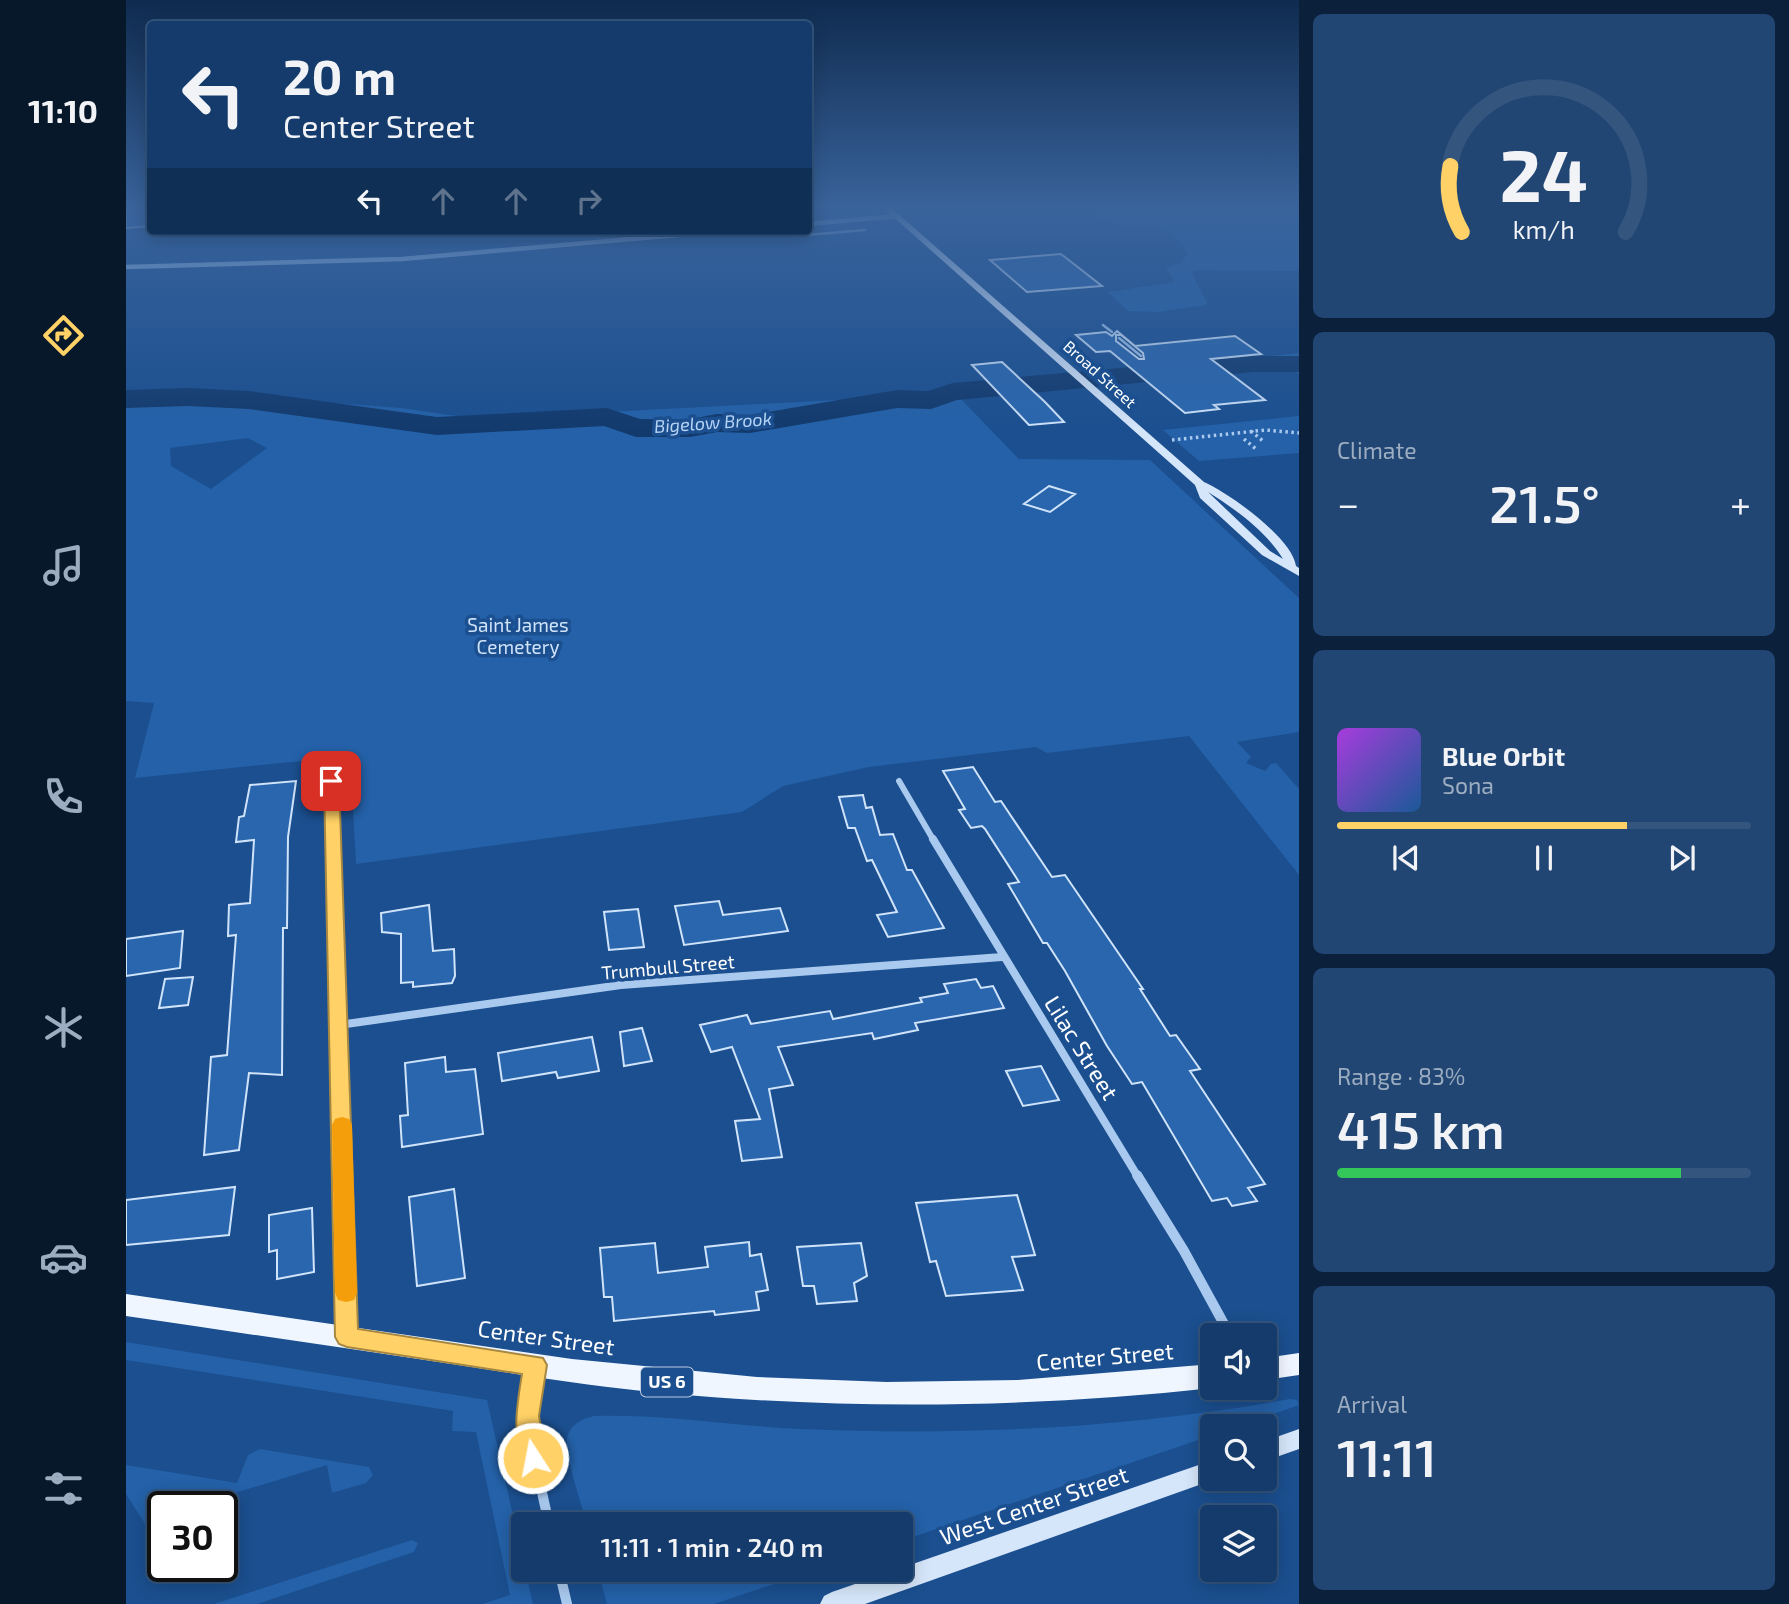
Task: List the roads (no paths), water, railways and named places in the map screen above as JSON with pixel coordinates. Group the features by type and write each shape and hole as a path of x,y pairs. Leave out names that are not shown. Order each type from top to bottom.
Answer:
{"main road":[{"name":"Broad Street","path":"970,280 1200,484 1204,496 1266,553 1295,569"},
{"name":"Center Street","path":"126,1305 535,1365 689,1384 838,1393 1043,1391 1200,1377"},
{"path":"1277,1367 1299,1364"},
{"path":"1277,1447 1299,1439"},
{"name":"West Center Street","path":"832,1604 1200,1475"}],"street":[{"path":"331,755 347,1337"},
{"name":"Lilac Street","path":"899,781 1002,957 1184,1251 1223,1323"},
{"name":"Trumbull Street","path":"339,1025 621,985 1002,957"},
{"path":"535,1365 527,1426 546,1512"},
{"path":"562,1582 567,1604"}],"lane":[{"path":"1103,325 1112,332"},
{"path":"1119,338 1141,356"}],"waterway":[{"name":"Bigelow Brook","path":"126,399 188,397 249,400 437,426 607,417 636,428 690,428 717,423 750,424 897,399 931,400 953,392 1253,364 1299,364"}],"park label":[{"name":"Saint James Cemetery","path":"518,636"}]}
